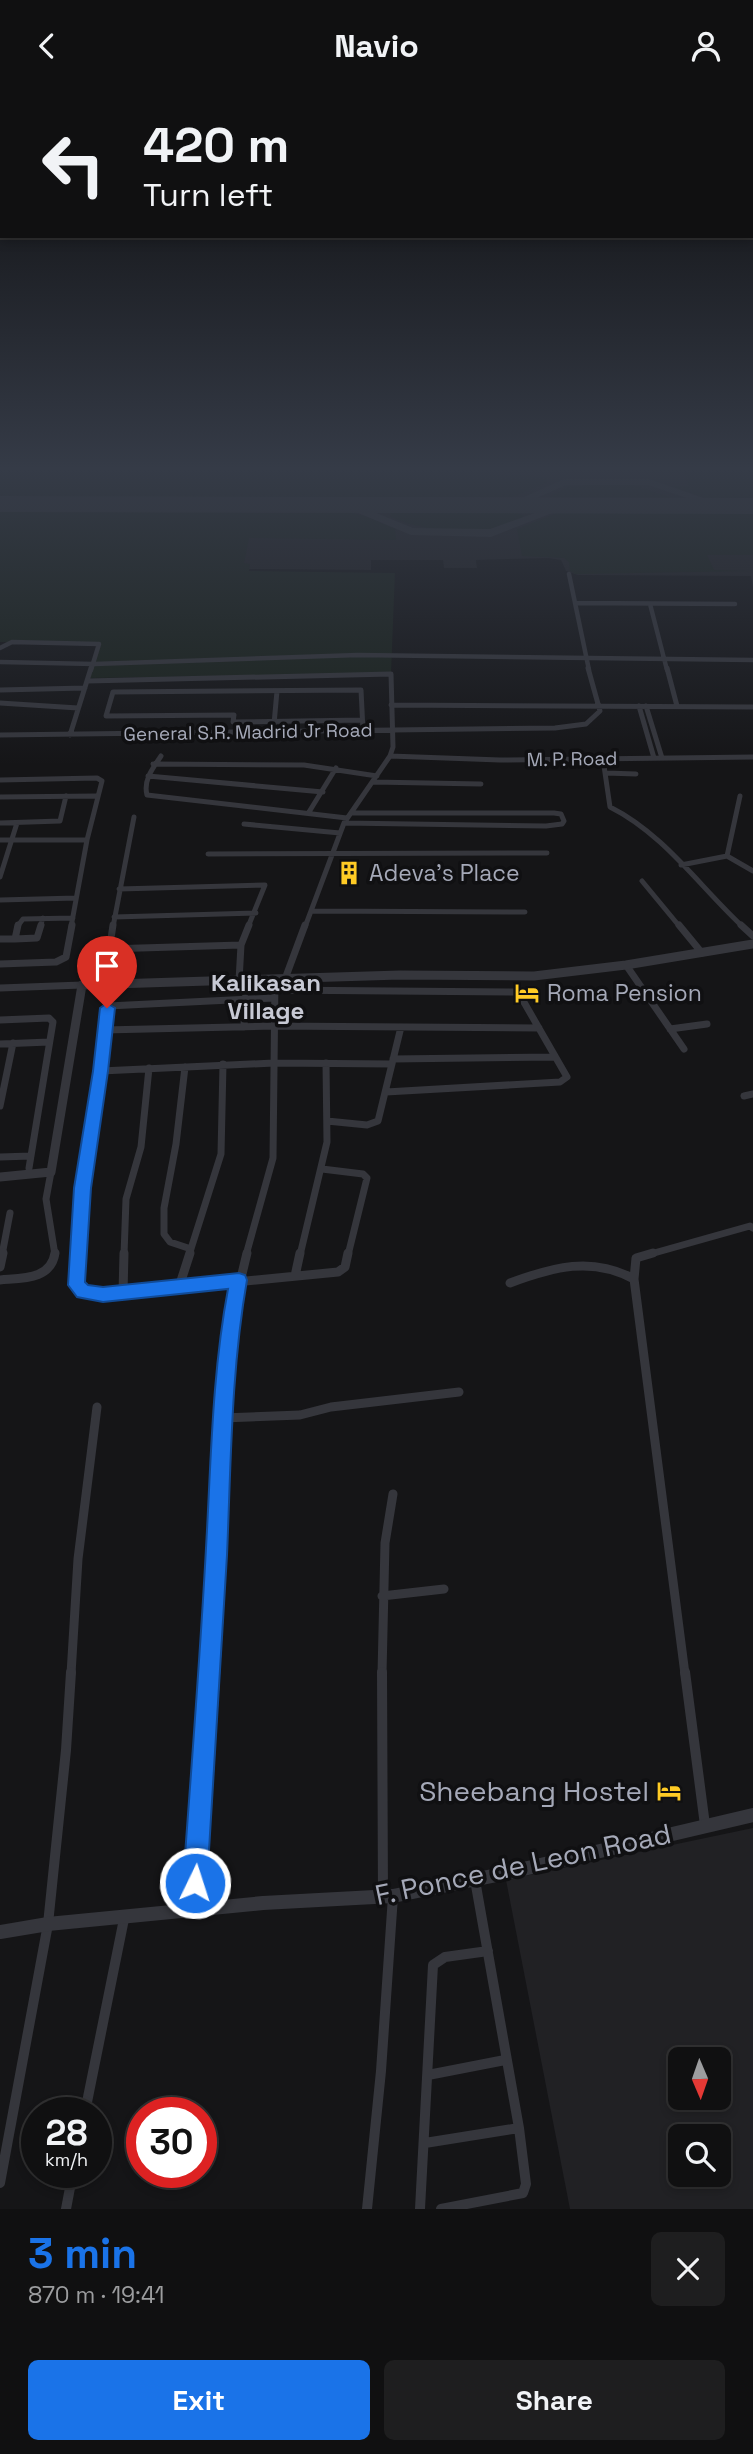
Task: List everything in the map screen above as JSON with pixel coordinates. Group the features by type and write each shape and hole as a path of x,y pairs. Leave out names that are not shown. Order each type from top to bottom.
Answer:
{"street":[{"path":"87,681 390,674 391,729 555,728 586,724 600,711 586,660 569,574"},
{"path":"575,603 735,604"},
{"path":"650,604 677,706"},
{"path":"0,648 12,642 98,643 100,647 70,735"},
{"path":"0,662 94,664 335,655 753,660"},
{"path":"0,690 85,688"},
{"path":"362,720 274,723 233,722 234,715 106,716 113,692 361,690 363,730"},
{"path":"274,723 277,691"},
{"path":"0,703 78,708"},
{"path":"391,705 753,707"},
{"path":"643,706 654,758"},
{"path":"643,706 662,758"},
{"name":"General S.R. Madrid Jr Road","path":"0,736 391,729 393,747 390,756 347,818 285,979"},
{"path":"161,756 148,776 145,791 147,795 347,818 463,826 557,825 564,821 561,814 554,813 462,813 347,818"},
{"name":"M. P. Road","path":"390,756 499,760 753,757"},
{"path":"603,759 610,807 630,817 649,832 753,936"},
{"path":"153,765 293,765 336,768 375,779 481,784"},
{"path":"309,812 336,768"},
{"path":"606,773 636,774"},
{"path":"148,776 323,792"},
{"path":"0,780 100,778 101,787 96,796 65,959 56,962 0,964"},
{"path":"0,823 60,821 66,796"},
{"path":"0,797 96,796"},
{"path":"727,856 740,796"},
{"path":"462,813 463,826"},
{"path":"104,986 107,949 119,889 129,856 134,817"},
{"path":"0,877 17,823"},
{"path":"244,824 340,833"},
{"path":"0,840 87,839"},
{"path":"208,854 547,853"},
{"path":"681,865 727,856 753,871"},
{"path":"642,881 702,953"},
{"path":"119,889 258,883 265,885 241,945 239,981"},
{"path":"0,900 76,898"},
{"path":"312,911 525,912"},
{"path":"114,917 256,913"},
{"path":"0,939 37,938 43,918"},
{"path":"15,939 20,920 73,918"},
{"path":"0,988 438,975 519,977 626,965 753,944"},
{"path":"107,949 241,945"},
{"path":"626,965 684,1049"},
{"path":"193,1910 231,1320 239,1280 273,1157 275,979"},
{"path":"0,1280 35,1275 46,1271 53,1263 54,1229 46,1196 82,985"},
{"path":"322,1169 363,1174 367,1178 345,1267 338,1272 123,1293 89,1294 79,1290 76,1285 83,1188 101,1071 107,1008 114,1004 245,998 273,994 515,992 520,995 567,1077 565,1081 386,1092"},
{"path":"244,1027 245,998"},
{"path":"0,1020 50,1019 53,1026 29,1168"},
{"path":"670,1030 706,1024"},
{"path":"104,1030 274,1026 539,1028"},
{"path":"327,1121 375,1124 386,1092 401,1027"},
{"path":"0,1044 49,1042"},
{"path":"0,1106 13,1043"},
{"path":"101,1071 223,1064 555,1057"},
{"path":"295,1276 322,1169 327,1121 326,1063"},
{"path":"179,1287 221,1154 223,1064"},
{"path":"185,1067 163,1230 170,1242 191,1249"},
{"path":"123,1293 126,1199 141,1147 149,1068"},
{"path":"744,1096 753,1094"},
{"path":"0,1157 31,1156"},
{"path":"0,1177 51,1172"},
{"path":"0,1267 10,1213"},
{"path":"705,1825 634,1279 636,1258 750,1226 753,1228"},
{"path":"510,1283 552,1268 586,1264 618,1268 634,1279"},
{"path":"223,1418 300,1415 331,1407 459,1392"},
{"path":"0,2183 48,1924 66,1750 78,1559 97,1408"},
{"path":"367,2209 381,2071 388,1896 382,1596 385,1543 393,1494"},
{"path":"382,1596 444,1589"},
{"name":"F. Ponce de Leon Road","path":"0,1932 48,1924 124,1919 193,1910 388,1896 753,1815"},
{"path":"441,2209 523,2193 526,2178 474,1879"},
{"path":"88,2097 124,1919"},
{"path":"419,2209 425,2143 433,1965 445,1957 488,1951"},
{"path":"428,2075 505,2060"},
{"path":"425,2143 519,2128"},
{"path":"66,2209 71,2188"}],"shaded area":[{"path":"0,567 250,567 249,571 395,573 391,674 87,678 99,642 0,642"},
{"path":"219,567 371,567 371,570"},
{"path":"444,567 477,568 444,568"},
{"path":"564,567 753,567 753,588 751,576 578,575 566,571"},
{"path":"570,567 713,567 714,570 752,571 575,574 570,571"},
{"path":"753,1828 753,2209 570,2209 506,1880"}],"place":[{"name":"Adeva's Place","path":"349,873"},
{"name":"Roma Pension","path":"527,993"},
{"name":"Sheebang Hostel","path":"669,1791"}],"district":[{"name":"Kalikasan Village","path":"266,996"}],"route":[{"path":"107,1008 101,1071 83,1188 76,1285 83,1292 103,1295 239,1280 231,1320 223,1418 211,1656 195,1883"}]}
